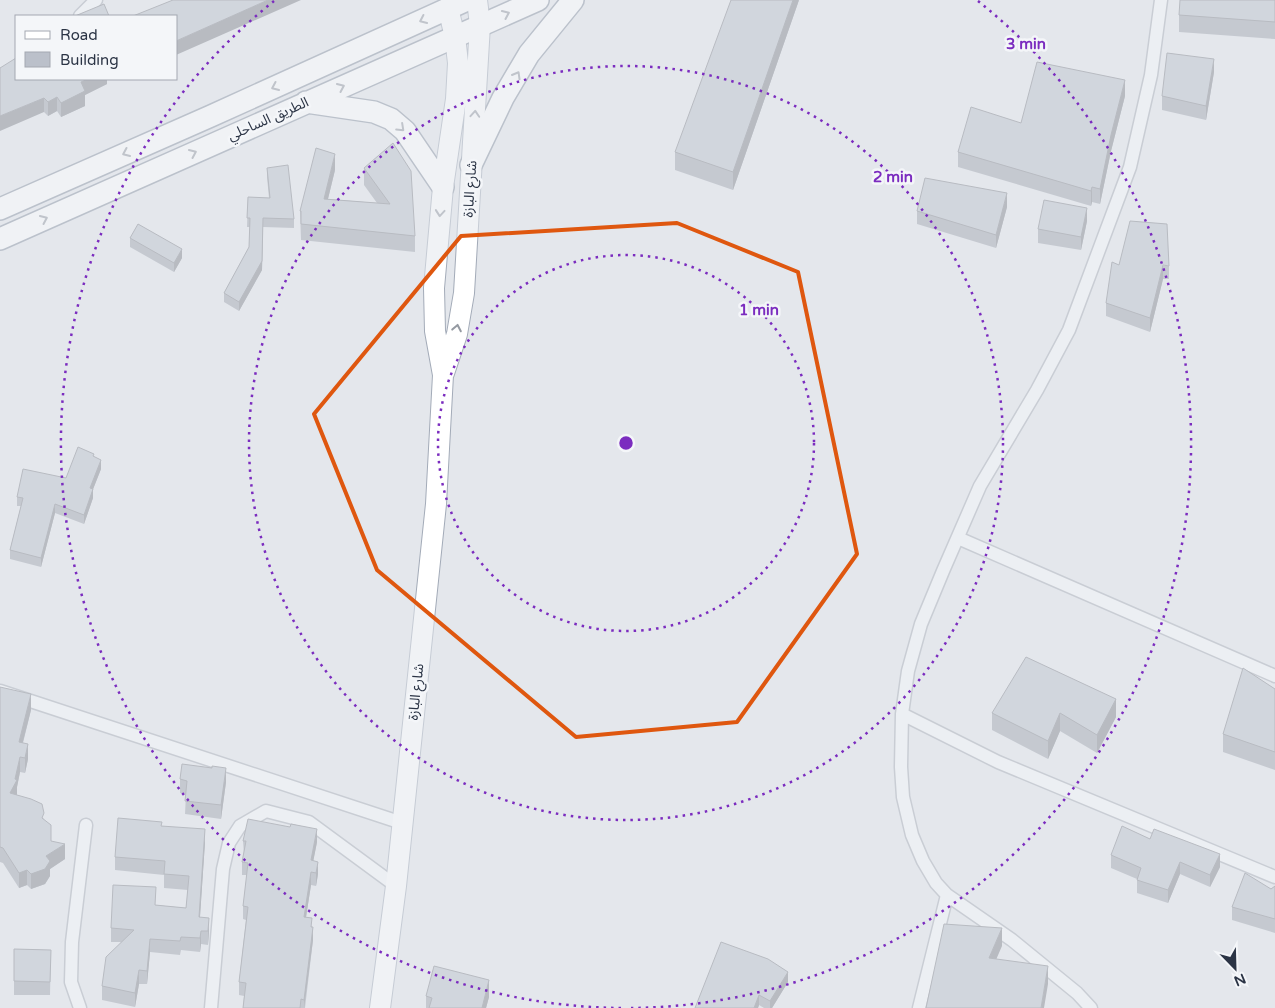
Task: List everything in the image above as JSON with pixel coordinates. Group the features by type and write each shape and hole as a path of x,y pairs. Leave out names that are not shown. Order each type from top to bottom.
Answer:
{"highway":[{"name":"الطريق الساحلي","path":"0,239 538,0"},
{"path":"471,165 503,98 529,54 574,0"},
{"name":"الطريق الساحلي","path":"0,209 458,4"},
{"path":"306,102 374,112 391,119 405,131 443,187"}],"main road":[{"name":"شارع البازة","path":"443,375 457,334 464,293 480,25 477,0"},
{"name":"شارع البازة","path":"380,1008 396,886 436,504 443,375 435,330 434,288 446,157 456,99 458,63 455,37 458,4"}],"street":[{"path":"81,15 96,0"},
{"path":"1091,1008 1077,992 1012,940 946,895 923,861 912,836 903,797 900,767 902,714 908,671 921,624 980,486 1037,390 1069,330 1130,166 1151,75 1161,0"},
{"path":"958,538 1275,676"},
{"path":"0,691 402,823"},
{"path":"902,714 998,762 1275,877"},
{"path":"211,1008 223,869 229,843 240,826 266,811 309,822 396,886"},
{"path":"80,1008 71,982 72,942 86,825"},
{"path":"919,1008 946,895"}],"highlighted area":[{"path":"677,223 798,272 857,554 737,722 576,737 377,570 314,414 461,236"}],"building":[{"path":"173,0 268,0 178,40 178,15 136,15"},
{"path":"731,0 793,0 733,172 675,152"},
{"path":"1180,0 1275,0 1275,22 1179,15"},
{"path":"104,4 109,15 77,15"},
{"path":"1167,53 1214,59 1206,106 1162,96"},
{"path":"15,59 15,80 86,80 81,82 85,91 61,103 57,97 48,102 44,98 0,116 0,68"},
{"path":"1037,62 1125,80 1100,189 1092,187 1091,191 958,152 971,107 1021,123"},
{"path":"393,143 411,171 415,236 301,224 300,211 316,148 335,154 324,199 390,204 364,168"},
{"path":"288,165 294,219 263,218 262,261 239,302 224,293 249,247 250,218 247,218 248,197 270,198 267,168"},
{"path":"925,178 1007,193 996,235 917,211"},
{"path":"1044,200 1087,208 1081,237 1038,229"},
{"path":"1130,221 1167,224 1169,266 1163,265 1150,318 1106,303 1112,262 1119,265"},
{"path":"138,224 182,249 174,263 130,238"},
{"path":"78,447 94,454 93,456 101,460 90,488 93,489 84,515 55,504 41,558 10,550 23,498 17,497 23,469 66,478"},
{"path":"1026,657 1116,699 1097,735 1060,713 1048,741 992,713"},
{"path":"1243,668 1275,689 1275,752 1223,734"},
{"path":"0,687 31,694 19,742 28,744 25,758 20,757 15,779 17,780 10,793 42,804 44,813 42,818 51,825 51,841 65,844 46,856 50,861 45,869 31,874 27,870 19,873 3,848 0,847"},
{"path":"182,764 226,768 221,805 185,801 187,781 180,779"},
{"path":"118,818 162,822 161,826 205,829 199,917 209,918 208,931 201,931 200,938 181,937 180,941 150,939 147,971 139,970 135,993 102,986 106,957 134,930 111,928 113,885 156,887 155,905 186,908 189,876 164,874 165,861 115,857"},
{"path":"248,819 290,827 291,824 317,829 311,860 318,862 316,873 311,872 304,917 312,918 311,927 313,927 304,1000 301,999 300,1008 243,1008 246,983 239,982 248,907 243,906 248,863 242,862 246,841 243,841"},
{"path":"1122,826 1150,839 1154,829 1220,854 1210,875 1180,862 1168,890 1137,880 1141,868 1111,855"},
{"path":"1245,873 1271,889 1275,886 1275,919 1232,907"},
{"path":"944,924 1002,928 989,958 1048,966 1041,1008 926,1008"},
{"path":"721,942 768,959 788,972 770,1001 759,995 754,1008 695,1008"},
{"path":"14,949 51,950 50,982 14,981"},
{"path":"434,966 489,980 482,1008 429,1008 432,998 426,996"}]}
